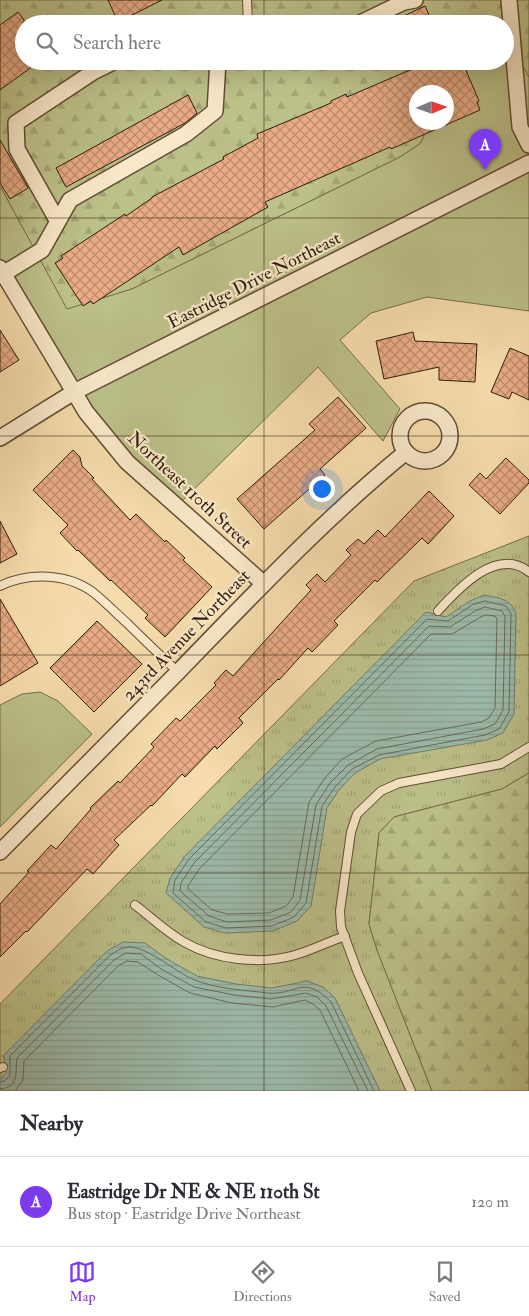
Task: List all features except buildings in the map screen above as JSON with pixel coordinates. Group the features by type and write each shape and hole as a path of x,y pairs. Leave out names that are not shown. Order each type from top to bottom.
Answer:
{"street":[{"path":"377,15 404,2 415,0"},
{"path":"509,0 510,15"},
{"path":"514,58 520,127 529,145"},
{"path":"57,220 17,149 16,124 97,70"},
{"path":"1,273 42,250 57,220 70,200 186,134 215,111 217,70"},
{"name":"Eastridge Drive Northeast","path":"0,438 74,392 529,162"},
{"name":"Northeast 110th Street","path":"1,273 86,412 127,462 263,583"},
{"name":"243rd Avenue Northeast","path":"0,852 263,583 347,502 406,452"}],"lane":[{"path":"247,0 248,15"},
{"path":"438,612 460,588 490,567 502,564 516,564 529,572"},
{"path":"0,586 31,576 51,576 72,582 93,592 178,672"},
{"path":"412,1091 358,973 341,926 340,911 351,832 356,814 381,791 399,783 501,764 529,747"},
{"path":"135,905 182,941 199,950 228,957 269,959 294,955 345,936"}],"green space":[{"path":"0,0 529,0 529,77 514,51 514,15 15,15 15,70 448,70 443,85 409,85 409,130 426,130 421,143 400,157 132,289 67,310 0,186"},
{"path":"514,51 529,77 529,311 427,297 371,313 340,340 400,409 383,441 318,367 176,507 127,462 0,268 0,186 67,309 132,289 400,157 421,143 426,130 454,130 454,85 443,85 448,70 514,70"},
{"path":"529,536 529,773 502,789 394,817 379,833 369,924 377,950 432,1091 0,1091 0,1004 414,581"},
{"path":"40,692 58,701 92,734 0,827 0,705 22,694"},
{"path":"529,773 529,1091 432,1091 377,950 369,924 379,833 394,817 502,789"}],"water":[{"path":"484,595 507,601 516,612 514,714 503,733 487,740 380,759 355,773 339,790 327,808 311,906 297,921 273,931 225,933 204,927 166,893 170,878 185,856 426,612 446,617 470,601"},
{"path":"123,942 145,943 167,959 197,976 236,984 272,988 307,981 323,987 335,998 380,1091 0,1091 0,1079 6,1073 4,1055 107,951"}],"place":[{"name":"Eastridge Dr NE & NE 110th St","path":"485,170"}]}
